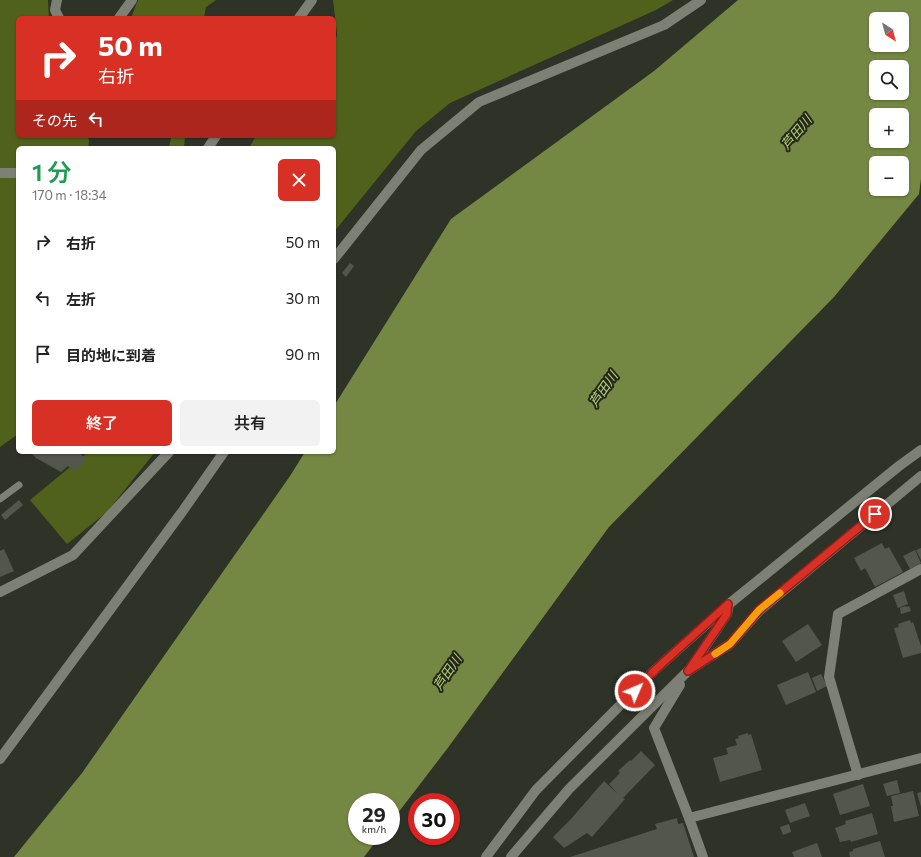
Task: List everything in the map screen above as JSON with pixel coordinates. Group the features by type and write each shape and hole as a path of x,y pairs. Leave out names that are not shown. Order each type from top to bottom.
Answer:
{"street":[{"path":"56,0 55,10 58,16"},
{"path":"120,16 132,0"},
{"path":"300,16 312,0"},
{"path":"336,256 421,150 479,102 664,25 701,0"},
{"path":"0,173 16,173"},
{"path":"486,857 536,790 656,669 728,604 898,466 921,450"},
{"path":"0,592 73,555 167,454"},
{"path":"0,759 182,512 223,454"},
{"path":"511,857 569,789 688,671 730,644 759,610 921,476"},
{"path":"858,775 829,677 838,614 921,569"},
{"path":"702,857 689,818 654,728 688,671 727,614 728,604"},
{"path":"689,818 921,758"}],"lane":[{"path":"0,499 19,485"}],"shaded area":[{"path":"0,0 48,0 49,16 16,16 16,138 88,138 89,141 88,146 16,146 16,435 0,447"},
{"path":"138,0 216,0 206,7 204,16 132,16"},
{"path":"333,0 673,0 656,10 450,103 416,131 336,230 336,146 250,146 255,138 336,138 337,34"},
{"path":"171,138 185,138 184,146 169,146"},
{"path":"86,454 153,454 107,512 67,544 30,500"}],"water":[{"name":"芦田川","path":"738,0 921,0 921,179 919,194 834,297 609,527 447,749 413,793 408,793 408,800 400,810 400,793 348,793 348,845 373,845 364,857 14,857 82,773 290,476 304,454 336,454 336,403 451,219 654,71"}],"building":[{"path":"350,263 354,266 346,277 342,273"},
{"path":"32,454 80,454 87,459 75,472 68,466 61,472 36,458"},
{"path":"19,500 23,505 5,520 1,515"},
{"path":"882,543 885,549 889,547 903,572 875,587 865,568 861,571 854,558"},
{"path":"921,548 921,560 916,550"},
{"path":"4,549 14,571 0,577 0,551"},
{"path":"915,550 921,563 910,569 903,556"},
{"path":"904,591 908,604 898,608 893,595"},
{"path":"909,606 911,611 901,614 900,608"},
{"path":"910,620 911,623 913,622 921,646 921,653 903,658 894,628 899,627 898,624"},
{"path":"808,624 822,645 796,662 782,641"},
{"path":"808,672 816,692 786,705 777,685"},
{"path":"821,674 827,686 817,691 812,678"},
{"path":"748,733 748,735 751,734 762,770 720,782 713,758 728,754 726,748 737,745 735,739 739,738 738,736"},
{"path":"641,751 655,765 623,798 625,799 592,837 587,833 564,848 553,837 604,781 618,794 609,784 620,773 618,771"},
{"path":"897,780 900,793 887,796 883,784"},
{"path":"863,784 870,806 840,815 833,794"},
{"path":"913,791 919,816 894,822 891,796"},
{"path":"921,792 921,807 917,793"},
{"path":"805,803 810,816 790,823 785,810"},
{"path":"872,813 878,834 851,842 850,840 840,842 835,828 846,824 845,821"},
{"path":"677,818 678,824 683,823 694,857 570,857 657,829 655,824"},
{"path":"789,824 791,832 783,835 780,827"},
{"path":"880,841 885,857 850,857 849,852 853,851 853,849"},
{"path":"817,843 822,857 794,857 792,852"}],"slow traffic":[{"path":"715,654 730,644 759,610 780,593"}],"route":[{"path":"635,691 656,669 728,604 727,614 688,671 730,644 759,610 875,514"}]}
